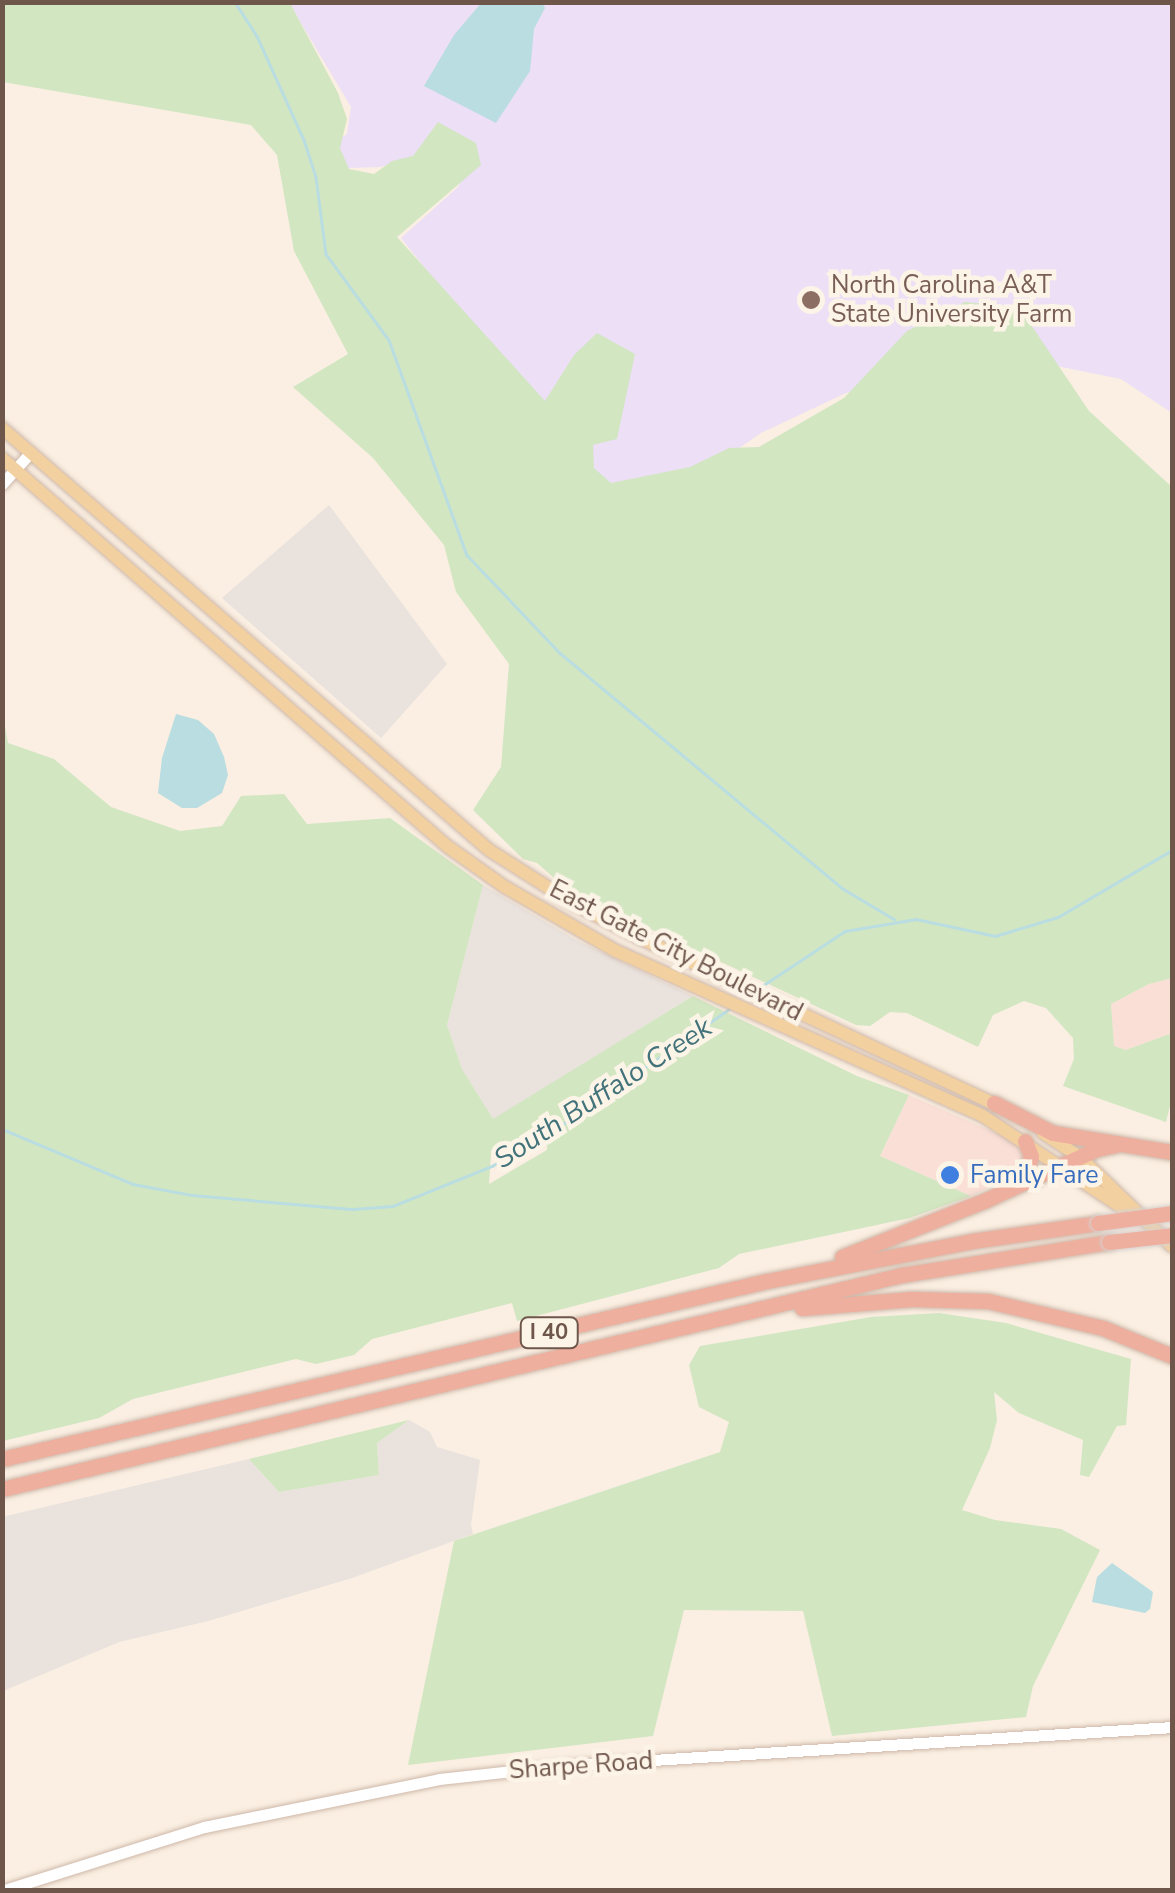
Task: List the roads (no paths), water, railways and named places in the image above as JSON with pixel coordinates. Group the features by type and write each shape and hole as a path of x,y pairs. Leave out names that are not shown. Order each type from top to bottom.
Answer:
{"highway":[{"path":"994,1103 1053,1132 1172,1152"},
{"path":"1000,1193 1028,1167 1031,1156 1025,1141"},
{"path":"768,1281 893,1239 1080,1156 1120,1144"},
{"name":"I 40","path":"2,1459 768,1281 939,1246 1172,1213"},
{"name":"I 40","path":"2,1488 902,1275 1172,1235"},
{"path":"758,1312 912,1299 988,1300 1103,1328 1172,1356"}],"main road":[{"name":"East Gate City Boulevard","path":"2,428 432,805 489,850 551,890 722,976 994,1103 1080,1156 1172,1246"},
{"name":"East Gate City Boulevard","path":"2,458 447,846 538,909 765,1020 982,1116 1152,1229"},
{"path":"538,909 551,890"}],"street":[{"path":"2,484 18,471 30,453"},
{"name":"Sharpe Road","path":"4,1890 204,1826 439,1780 558,1766 1172,1727"}],"water":[{"path":"482,2 542,3 545,8 534,29 530,71 496,123 424,86 454,35"},
{"path":"176,714 198,720 214,734 224,757 228,775 222,793 197,808 182,808 158,793 162,758"},
{"path":"1112,1563 1153,1592 1150,1609 1145,1613 1092,1602 1097,1577"}],"waterway":[{"path":"235,2 257,36 304,140 316,177 326,254 389,340 467,555 560,653 842,888 894,919"},
{"name":"South Buffalo Creek","path":"759,988 845,931 916,919 995,936 1058,917 1172,850"},
{"name":"South Buffalo Creek","path":"2,1129 133,1184 192,1195 353,1209 393,1206 492,1166 568,1121 732,1007"}],"place":[{"name":"North Carolina A&T State University Farm","path":"811,300"},
{"name":"Family Fare","path":"950,1175"}]}
